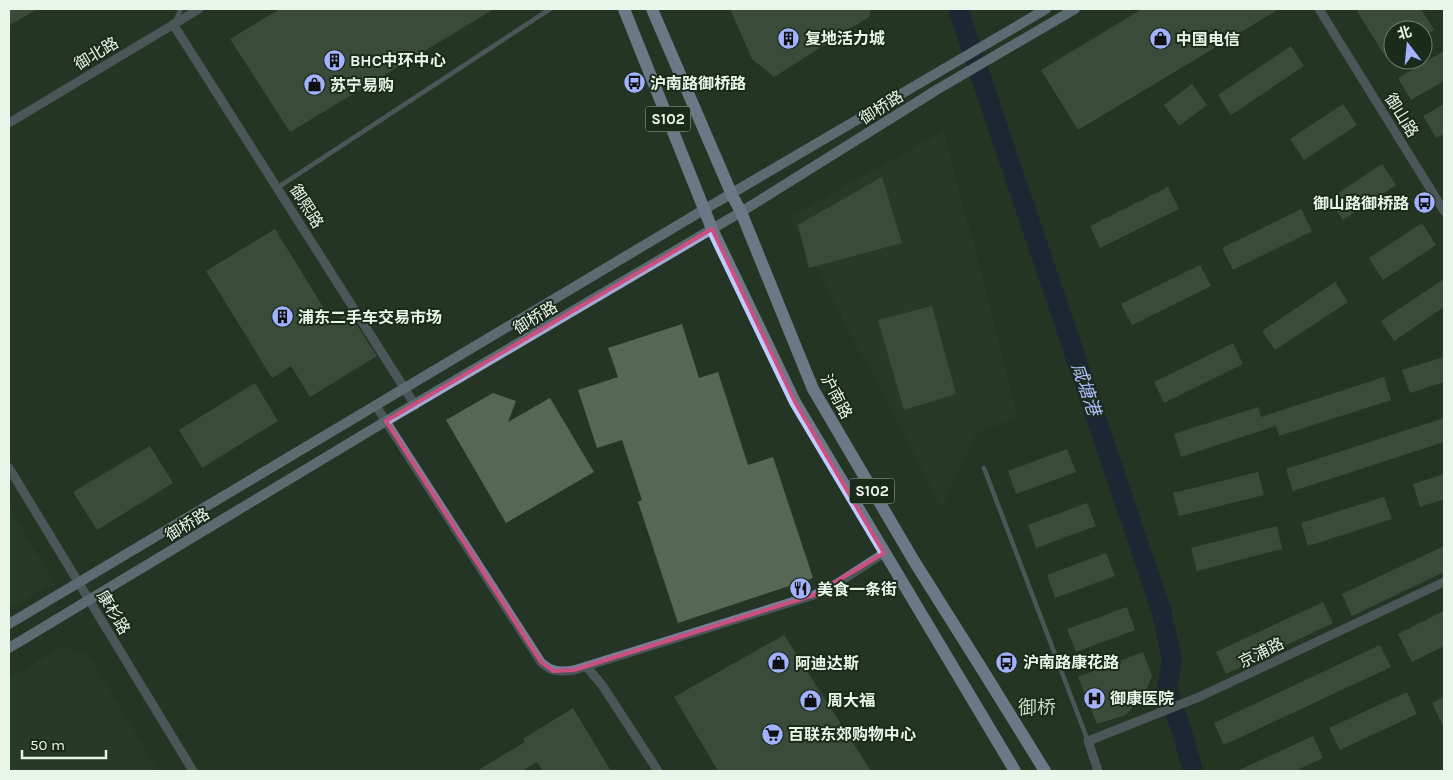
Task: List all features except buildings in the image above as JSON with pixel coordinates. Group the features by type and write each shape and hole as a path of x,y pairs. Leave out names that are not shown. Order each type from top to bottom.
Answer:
{"main road":[{"name":"S102","path":"624,9 712,229 795,402 1015,771"},
{"name":"沪南路","path":"652,9 741,212 813,389 914,562 986,674 1045,771"},
{"name":"御桥路","path":"9,624 704,209 732,195 1046,9"},
{"name":"御桥路","path":"9,648 386,421 741,212 938,89 1075,9"}],"street":[{"name":"御北路","path":"9,123 199,9"},
{"name":"御山路","path":"1319,9 1444,212"},
{"name":"御熙路","path":"173,24 415,405"},
{"path":"376,406 541,662 547,668 554,671 568,671 586,666 814,596 884,553"},
{"name":"康杉路","path":"9,468 193,771"},
{"name":"京浦路","path":"1088,741 1200,697 1444,582"},
{"path":"586,666 602,685 658,771"},
{"path":"1088,741 1098,771"}],"lane":[{"path":"173,24 181,9"},
{"path":"277,188 550,9"},
{"path":"984,468 1088,741"}],"highlighted area":[{"path":"712,229 795,402 884,553 814,595 574,670 553,671 541,662 386,421"}],"shaded area":[{"path":"944,131 1018,416 976,434 942,507 790,217"},
{"path":"9,508 54,582 9,609"},
{"path":"62,646 89,656 158,771 9,771 9,679"}],"waterway":[{"name":"咸塘港","path":"958,9 1161,610 1172,660 1167,689 1193,771"}],"place":[{"name":"复地活力城","path":"789,38"},
{"name":"中国电信","path":"1160,39"},
{"name":"BHC中环中心","path":"334,60"},
{"name":"沪南路御桥路","path":"634,83"},
{"name":"苏宁易购","path":"314,85"},
{"name":"御山路御桥路","path":"1425,203"},
{"name":"浦东二手车交易市场","path":"282,317"},
{"name":"美食一条街","path":"801,589"},
{"name":"沪南路康花路","path":"1007,662"},
{"name":"阿迪达斯","path":"779,663"},
{"name":"御康医院","path":"1094,698"},
{"name":"周大福","path":"811,700"},
{"name":"百联东郊购物中心","path":"772,734"}],"district":[{"name":"御桥","path":"1037,707"}]}
